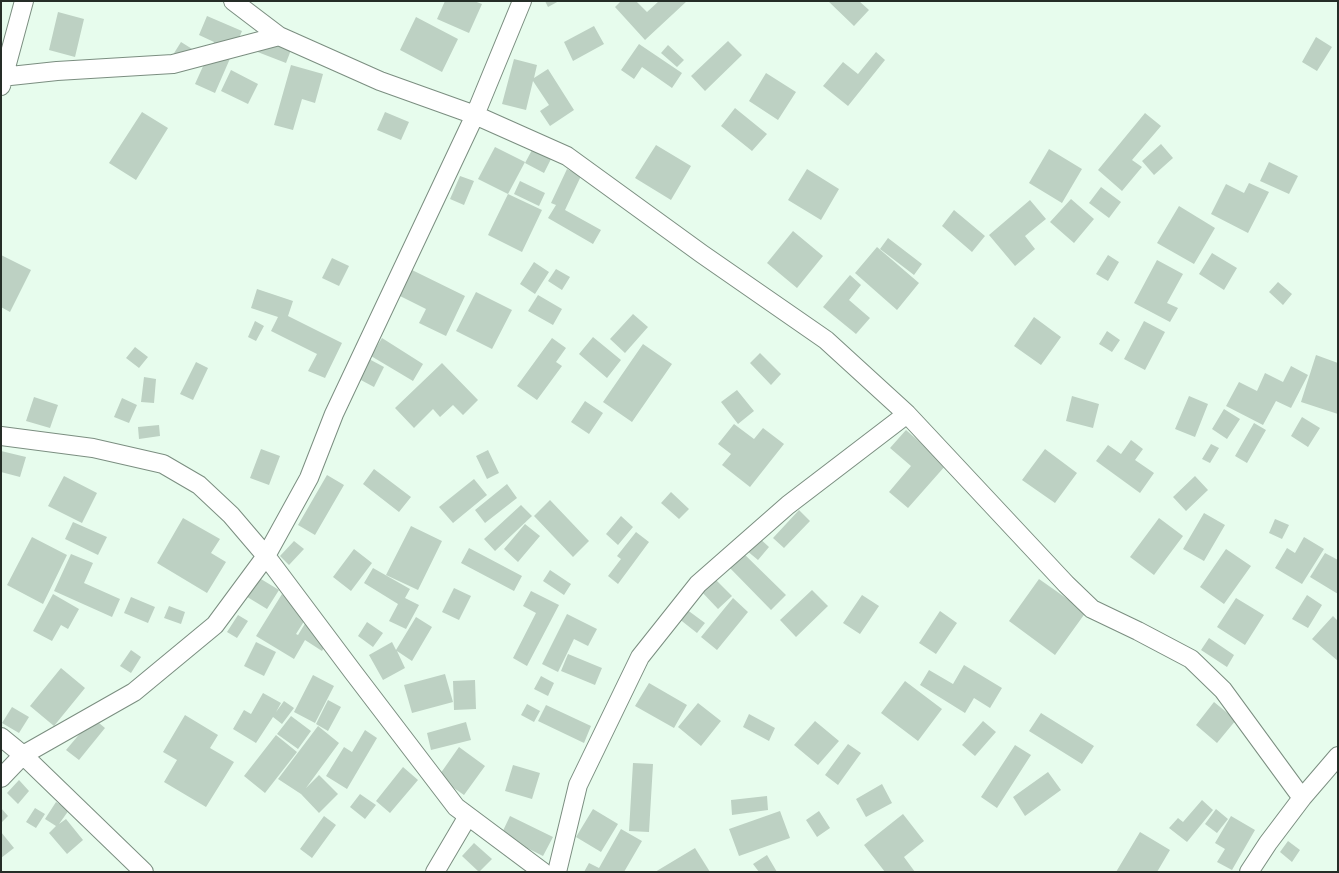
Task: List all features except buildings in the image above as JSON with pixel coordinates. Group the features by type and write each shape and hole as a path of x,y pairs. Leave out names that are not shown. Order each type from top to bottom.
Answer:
{"street":[{"path":"24,1 2,80 57,71 173,64 279,36"},
{"path":"233,1 279,36 380,81 475,115 567,156 702,254 826,340 907,414 1066,584 1092,609 1191,659 1223,690 1302,798"},
{"path":"1,778 23,755 134,692 215,625 266,556 309,478 334,414 475,115 522,1"},
{"path":"557,872 578,785 640,657 698,584 788,505 907,414"},
{"path":"1,436 93,448 163,464 199,485 231,515 266,556 456,808 543,872"},
{"path":"1,737 23,755 144,872"},
{"path":"1249,872 1268,843 1302,798 1338,756"},
{"path":"435,872 468,816"}]}
